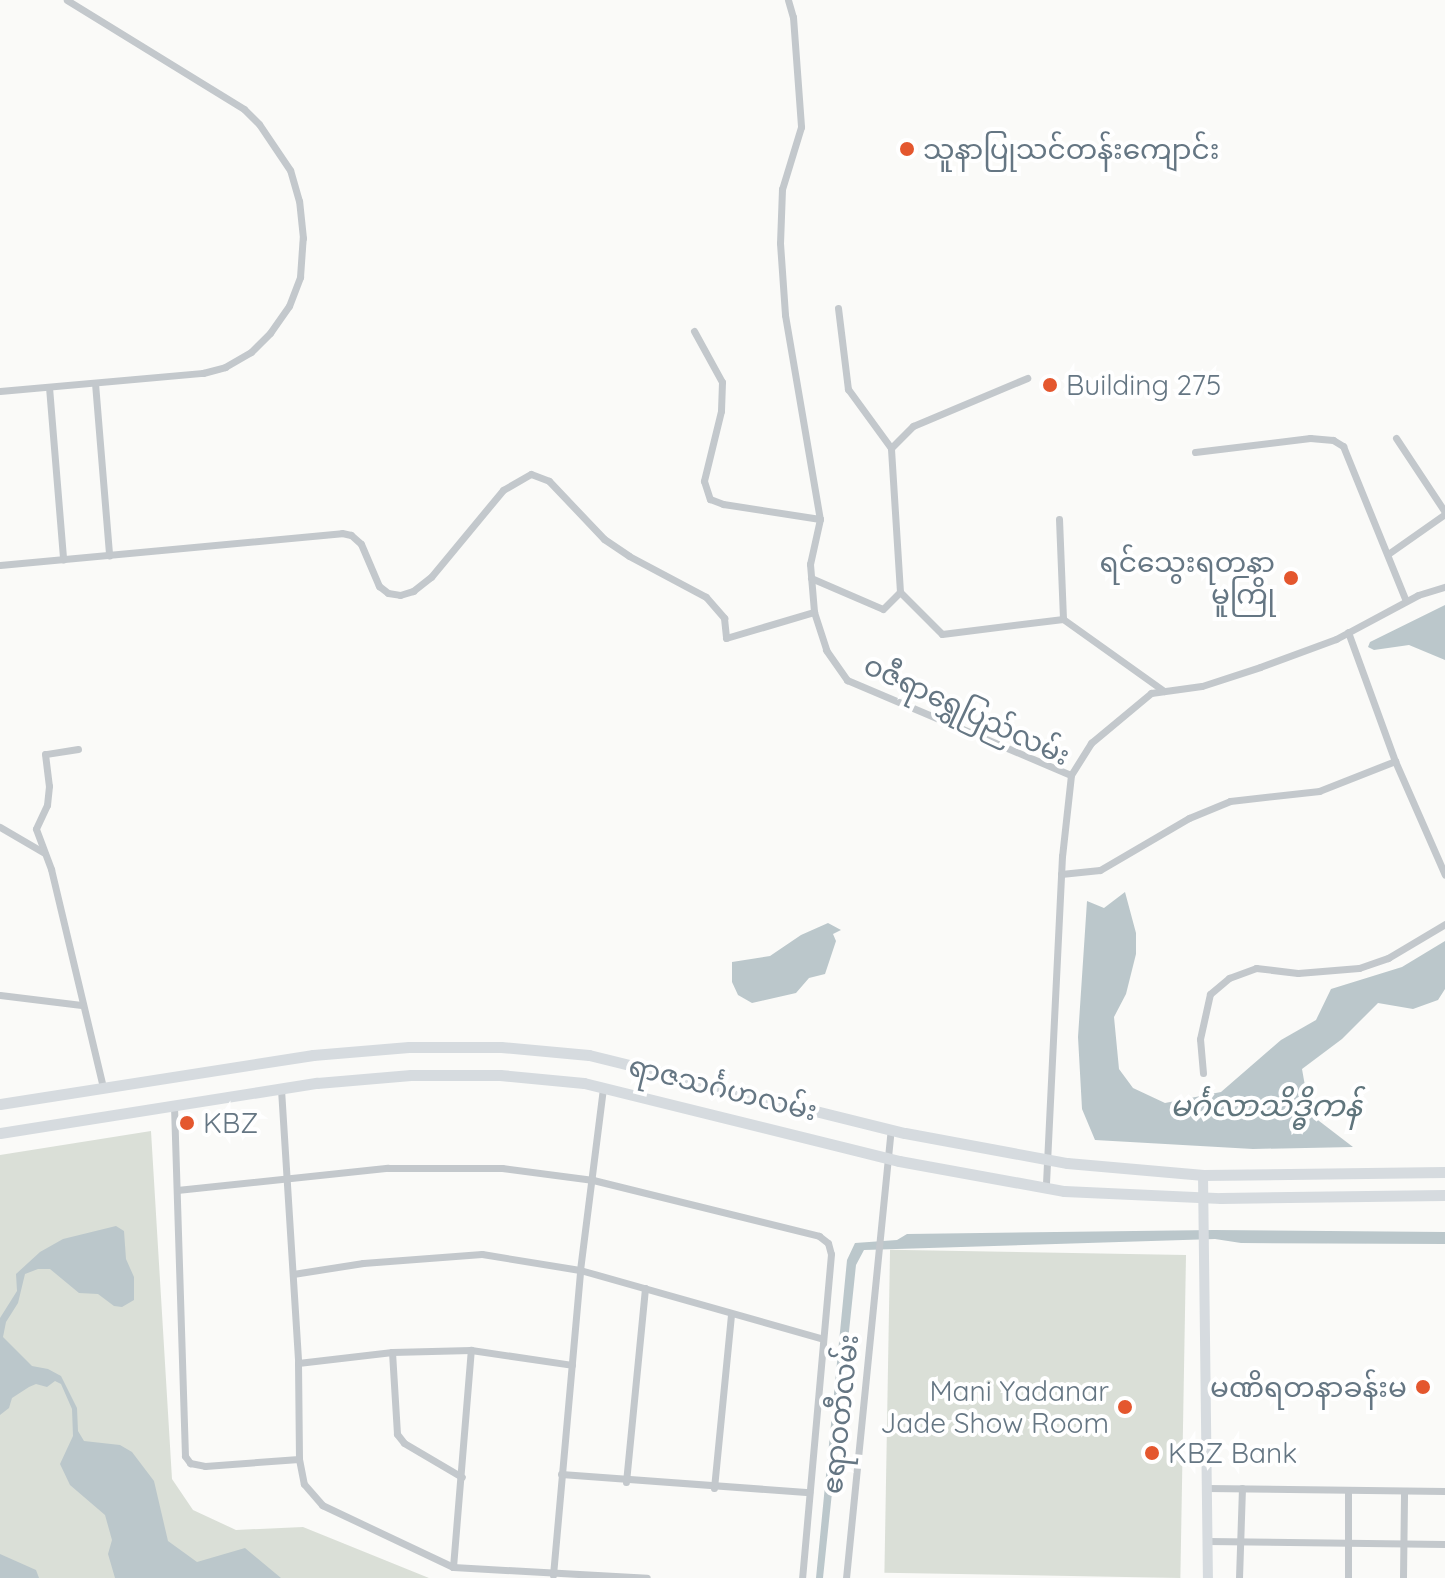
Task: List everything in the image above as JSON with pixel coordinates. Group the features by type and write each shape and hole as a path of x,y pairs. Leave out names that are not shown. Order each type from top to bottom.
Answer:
{"main road":[{"name":"ရာဇသင်္ဂဟလမ်း","path":"0,1104 313,1055 409,1047 501,1047 589,1055 891,1130 1046,1159 1203,1175 1445,1172"},
{"name":"ရာဇသင်္ဂဟလမ်း","path":"0,1133 281,1089 411,1075 500,1075 603,1088 887,1158 1046,1188 1202,1197 1445,1195"}],"street":[{"name":"ဝဇီရာရွှေပြည်လမ်း","path":"788,0 793,17 801,127 782,189 780,243 785,315 820,519 810,564 814,612 826,650 847,680 1071,775 1061,874 1046,1188"},
{"path":"0,391 203,373 225,367 251,352 270,333 289,306 300,277 303,238 299,201 290,170 259,124 244,109 70,1"},
{"path":"838,308 848,389 891,448 900,592 942,634 1063,619 1164,691"},
{"path":"694,331 722,382 721,411 704,481 710,499 723,504 820,519"},
{"path":"891,448 913,426 1027,378"},
{"path":"95,383 109,555"},
{"path":"49,387 63,559"},
{"path":"1195,452 1310,438 1333,440 1343,446 1406,601"},
{"path":"1388,554 1445,513 1396,438"},
{"path":"0,565 342,533 361,544 379,586 388,593 400,595 413,591 431,577 503,490 531,474 549,481 604,539 629,556 706,597 724,618 726,638 814,612"},
{"path":"1059,519 1063,619"},
{"path":"811,578 883,609 900,592"},
{"path":"1071,775 1091,743 1151,693 1202,686 1260,667 1348,632 1406,601 1445,587"},
{"path":"1348,632 1395,761 1445,875"},
{"path":"78,749 45,754 49,786 47,805 36,829 51,869 103,1088"},
{"path":"1061,874 1100,870 1189,818 1230,801 1319,791 1395,761"},
{"path":"0,827 43,852"},
{"path":"1203,1073 1200,1039 1210,994 1229,978 1256,968 1298,973 1359,968 1388,958 1445,924"},
{"path":"0,995 81,1005"},
{"path":"553,1576 580,1270 603,1088"},
{"path":"281,1089 298,1363 299,1459 304,1484 322,1505 453,1567 553,1576 647,1578"},
{"path":"174,1106 185,1456 190,1463 205,1466 299,1459"},
{"path":"887,1158 891,1130"},
{"name":"ဧရာဝတီလမ်း","path":"846,1578 887,1158"},
{"path":"177,1190 388,1168 502,1168 593,1180 819,1236 828,1243 831,1254 821,1338 802,1578"},
{"path":"1203,1175 1208,1578"},
{"path":"293,1274 363,1263 482,1254 580,1270 821,1338"},
{"path":"626,1482 645,1288"},
{"path":"714,1488 731,1315"},
{"path":"298,1363 392,1352 471,1350 572,1365"},
{"path":"453,1567 471,1350"},
{"path":"392,1352 397,1434 404,1443 462,1477"},
{"path":"561,1474 626,1482 809,1492"},
{"path":"1207,1488 1445,1491"},
{"path":"1239,1578 1242,1488"},
{"path":"1348,1490 1348,1578"},
{"path":"1403,1578 1404,1491"},
{"path":"1208,1541 1445,1544"}],"shaded area":[{"path":"151,1131 172,1479 193,1510 236,1530 303,1527 429,1578 0,1578 0,1155"},
{"path":"890,1250 1186,1255 1180,1578 884,1573"}],"water":[{"path":"1445,605 1445,660 1409,645 1374,650 1368,647 1370,642"},
{"name":"မင်္ဂလာသိဒ္ဓိကန်","path":"1125,892 1136,933 1136,954 1126,994 1114,1017 1119,1069 1133,1088 1165,1103 1221,1092 1281,1040 1316,1020 1331,989 1402,967 1445,941 1445,989 1438,1000 1413,1009 1378,1003 1342,1039 1302,1069 1310,1114 1353,1147 1253,1149 1095,1140 1082,1109 1078,1037 1087,901 1104,908"},
{"path":"828,923 841,930 833,934 836,941 825,974 809,978 796,993 752,1003 738,995 732,982 732,962 770,956 801,935"},
{"path":"116,1226 124,1231 126,1259 134,1277 134,1300 122,1307 114,1306 98,1294 79,1293 50,1269 38,1269 25,1274 18,1303 6,1322 3,1337 32,1366 61,1376 77,1408 78,1431 84,1441 120,1445 132,1452 154,1481 168,1541 197,1562 245,1548 281,1578 115,1578 108,1554 112,1540 105,1515 70,1485 60,1464 73,1436 72,1409 61,1384 55,1381 47,1387 36,1384 29,1387 12,1398 9,1408 0,1415 0,1318 17,1291 16,1274 40,1252 63,1239"},
{"path":"1214,1230 1445,1232 1445,1244 1241,1243 1215,1239 864,1250 856,1265 823,1578 816,1578 847,1260 855,1243 897,1240 907,1234"},
{"path":"0,1554 36,1570 39,1578 0,1578"}],"place":[{"name":"သူနာပြုသင်တန်းကျောင်း","path":"907,149"},
{"name":"Building 275","path":"1050,385"},
{"name":"ရင်သွေးရတနာ မူကြို","path":"1291,578"},
{"name":"KBZ","path":"187,1123"},
{"name":"မဏိရတနာခန်းမ","path":"1423,1387"},
{"name":"Mani Yadanar Jade Show Room","path":"1125,1407"},
{"name":"KBZ Bank","path":"1152,1453"}]}
